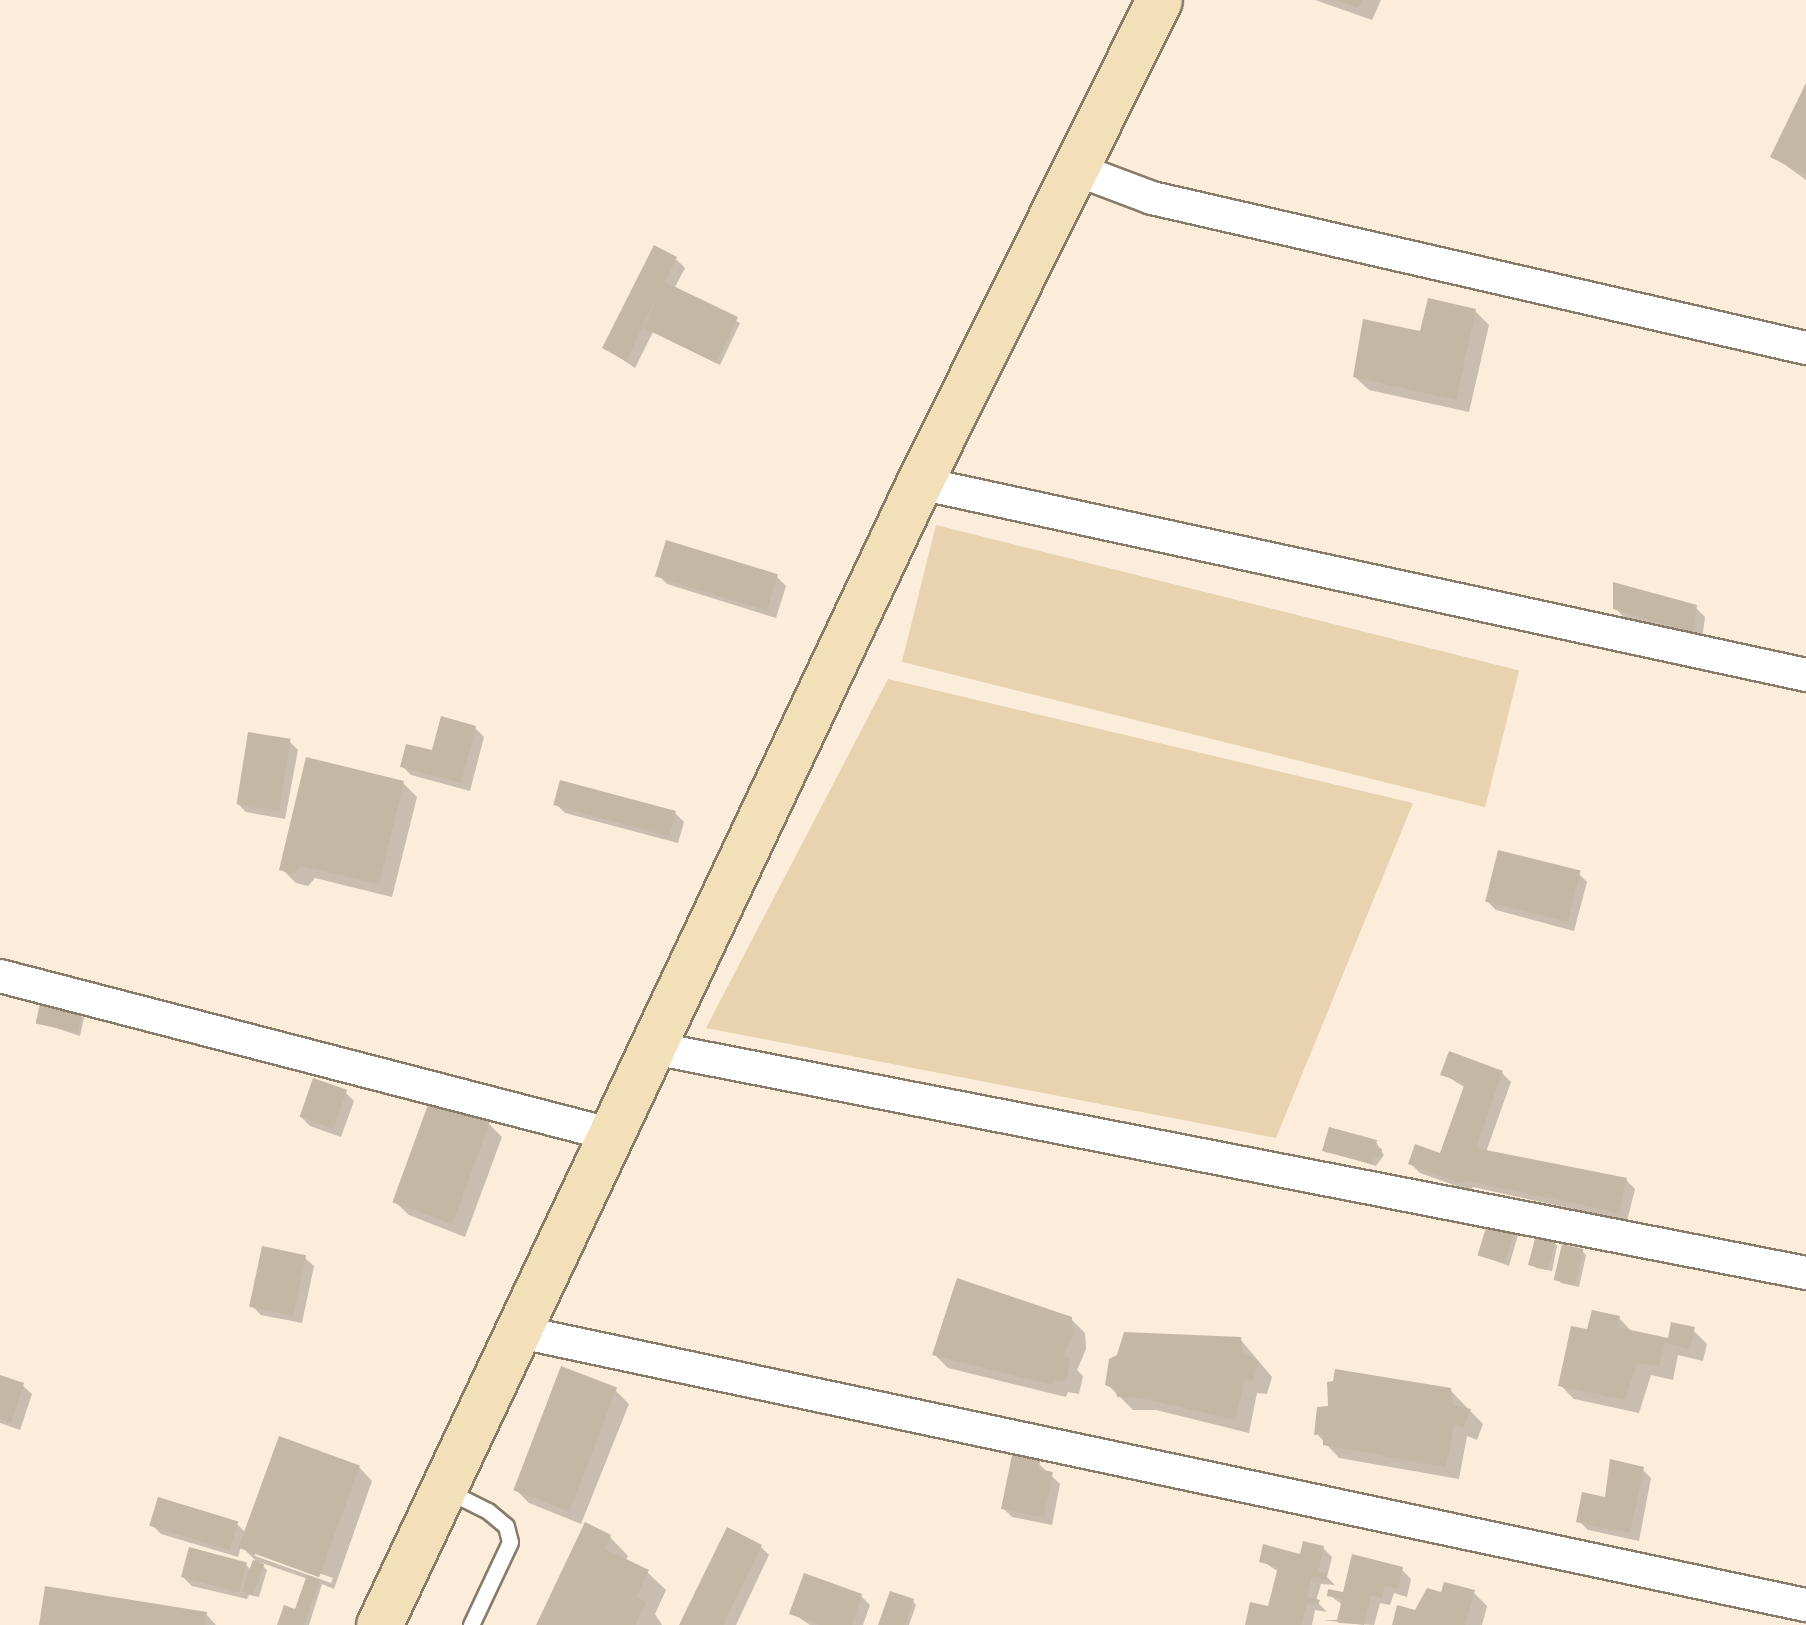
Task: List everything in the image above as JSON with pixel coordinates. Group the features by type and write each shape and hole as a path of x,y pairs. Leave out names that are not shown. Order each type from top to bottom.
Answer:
{"main road":[{"path":"379,1625 919,483 1159,0"}],"street":[{"path":"1075,169 1152,198 1806,348"},
{"path":"919,483 1806,675"},
{"path":"0,976 613,1135"},
{"path":"653,1048 1806,1274"},
{"path":"520,1332 1806,1604"}],"lane":[{"path":"444,1490 488,1511 506,1526 510,1542 471,1625"}],"shaded area":[{"path":"936,525 1519,670 1485,807 902,662"},
{"path":"888,679 1413,803 1276,1138 706,1028"}],"building":[{"path":"1336,0 1362,0 1358,8"},
{"path":"1806,83 1806,175 1770,157"},
{"path":"654,245 677,257 665,282 738,317 716,363 644,328 661,289 626,361 602,348"},
{"path":"1428,298 1476,309 1456,400 1353,377 1363,319 1420,331"},
{"path":"666,540 778,574 767,611 655,576"},
{"path":"1613,582 1697,605 1693,633 1613,609"},
{"path":"441,716 476,726 461,783 400,767 406,744 432,750"},
{"path":"248,732 290,739 279,811 237,804"},
{"path":"306,757 404,781 379,884 301,866 293,874 279,870"},
{"path":"560,780 676,811 669,836 553,805"},
{"path":"1498,850 1580,871 1568,922 1485,901"},
{"path":"40,1003 82,1012 78,1032 36,1024"},
{"path":"1449,1051 1503,1071 1476,1148 1627,1178 1619,1213 1464,1180 1463,1184 1408,1164 1415,1144 1440,1153 1465,1083 1440,1075"},
{"path":"313,1078 347,1090 334,1128 300,1117"},
{"path":"430,1099 490,1121 453,1224 392,1202"},
{"path":"1329,1127 1377,1140 1375,1147 1382,1149 1380,1158 1373,1156 1371,1164 1322,1151"},
{"path":"1488,1221 1515,1229 1504,1264 1477,1255"},
{"path":"1536,1235 1555,1240 1547,1270 1528,1265"},
{"path":"1562,1244 1583,1249 1575,1285 1554,1280"},
{"path":"262,1246 306,1255 293,1316 249,1307"},
{"path":"957,1278 1072,1317 1073,1334 1064,1355 1070,1359 1066,1382 1054,1380 1052,1385 932,1355"},
{"path":"1592,1310 1620,1316 1617,1327 1668,1338 1671,1322 1695,1327 1690,1349 1665,1343 1659,1367 1637,1363 1625,1400 1558,1386 1571,1326 1587,1329"},
{"path":"1124,1332 1241,1337 1243,1353 1259,1361 1253,1381 1244,1380 1236,1420 1141,1398 1117,1397 1115,1389 1105,1385 1109,1359 1117,1355"},
{"path":"561,1366 617,1388 569,1512 513,1490"},
{"path":"1335,1369 1451,1388 1453,1405 1471,1409 1463,1428 1454,1424 1446,1467 1323,1445 1323,1434 1314,1435 1317,1407 1328,1406 1327,1382 1333,1381"},
{"path":"0,1375 24,1383 11,1423 0,1419"},
{"path":"279,1436 360,1465 319,1577 238,1548"},
{"path":"1012,1455 1040,1461 1039,1469 1053,1472 1044,1517 1001,1509"},
{"path":"1610,1459 1644,1467 1630,1533 1576,1522 1582,1492 1605,1497"},
{"path":"158,1497 238,1522 230,1550 149,1526"},
{"path":"585,1522 611,1535 605,1549 649,1570 636,1597 646,1602 635,1625 536,1625"},
{"path":"727,1527 762,1545 723,1625 679,1625"},
{"path":"1303,1541 1324,1546 1318,1572 1327,1574 1326,1580 1312,1577 1307,1597 1320,1600 1318,1605 1307,1603 1301,1625 1245,1625 1250,1602 1268,1606 1278,1567 1259,1562 1263,1544 1300,1554"},
{"path":"189,1547 247,1563 239,1592 181,1577"},
{"path":"1352,1554 1403,1567 1398,1589 1385,1586 1382,1598 1371,1595 1364,1625 1323,1620 1337,1620 1342,1599 1327,1596 1328,1589 1343,1592"},
{"path":"253,1560 264,1564 253,1595 242,1591"},
{"path":"804,1573 862,1594 852,1625 821,1625 789,1614"},
{"path":"307,1575 320,1580 304,1625 277,1625 284,1605 295,1609"},
{"path":"1444,1582 1475,1590 1465,1625 1392,1625 1397,1605 1415,1610 1427,1588 1441,1592"},
{"path":"45,1586 207,1612 205,1625 39,1625"},
{"path":"890,1591 914,1599 905,1625 878,1625"}]}
